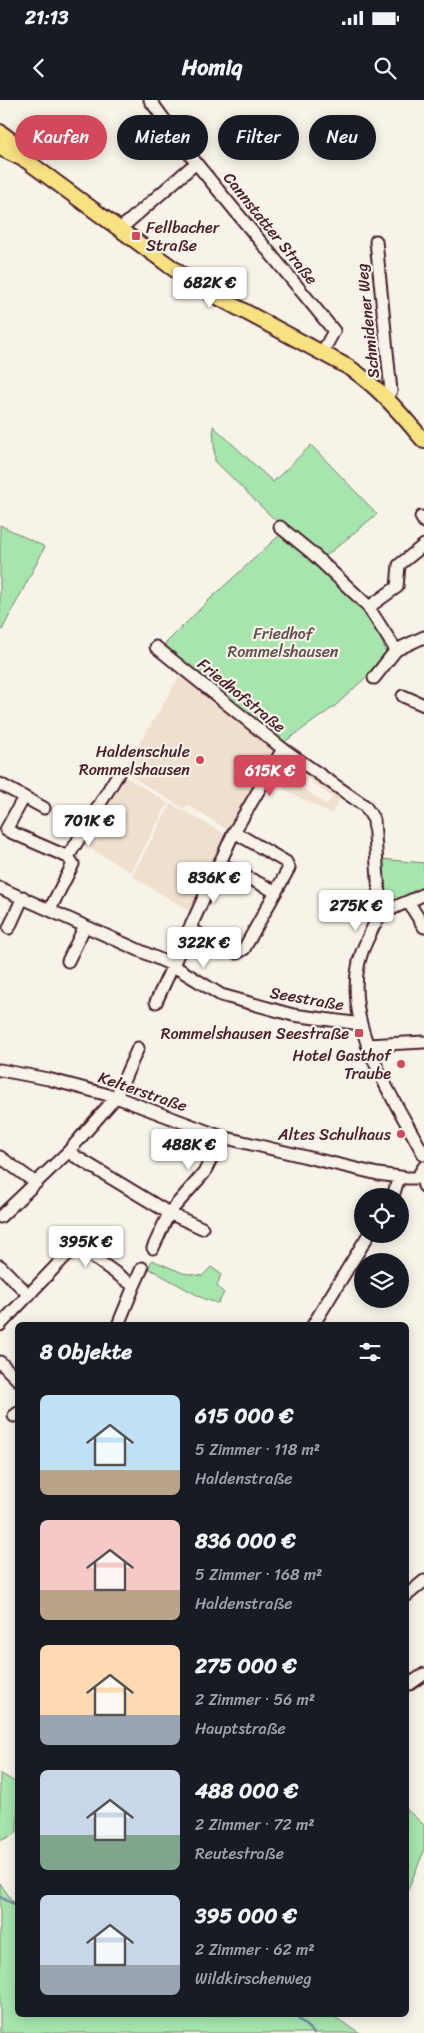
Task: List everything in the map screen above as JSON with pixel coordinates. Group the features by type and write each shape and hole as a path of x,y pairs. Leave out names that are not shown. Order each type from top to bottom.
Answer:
{"main road":[{"path":"0,132 12,141 27,161"},
{"path":"0,148 27,161 178,272 212,294 322,353 369,381 386,397 424,441"}],"street":[{"name":"Cannstatter Straße","path":"150,100 196,163 334,331 322,353"},
{"path":"120,229 196,163"},
{"name":"Schmidener Weg","path":"376,241 391,392 386,397"},
{"path":"280,527 312,553 369,607 396,650"},
{"path":"369,607 397,587 399,565 424,545"},
{"path":"374,678 396,650 424,637"},
{"name":"Friedhofstraße","path":"156,647 283,750 365,806 374,820 379,895 388,912"},
{"path":"403,696 424,705"},
{"path":"156,1002 234,832 283,750"},
{"path":"68,857 118,774"},
{"path":"0,784 44,808"},
{"path":"24,797 3,829 68,857 73,864 50,909"},
{"path":"189,929 237,952 244,949 289,868 286,862 234,832"},
{"path":"219,863 276,892"},
{"name":"Seestraße","path":"0,888 172,965 221,995 293,1015 361,1024"},
{"path":"422,1147 375,1064 367,1045 361,1024 355,977 362,950 380,916 410,903 424,894"},
{"path":"9,928 23,897"},
{"path":"410,903 424,926"},
{"path":"68,961 86,926"},
{"path":"367,1045 424,1042"},
{"path":"0,1217 68,1152 116,1098 138,1048"},
{"name":"Kelterstraße","path":"0,1070 48,1079 116,1098 222,1137 399,1177 423,1177"},
{"path":"152,1248 169,1213 204,1173 222,1137"},
{"path":"68,1152 169,1213 202,1228"},
{"path":"0,1157 36,1183"},
{"path":"396,1188 399,1177"},
{"path":"315,1322 363,1243"},
{"path":"0,1325 76,1244 134,1286"},
{"path":"0,1266 29,1295"},
{"path":"119,1322 142,1268"},
{"path":"0,1362 15,1377"},
{"path":"409,1594 424,1582"},
{"path":"409,1682 410,1684 424,1674"}],"shaded area":[{"name":"Haldenschule Rommelshausen","path":"183,671 278,750 231,832 188,805 183,808 123,771"},
{"path":"284,755 343,794 331,814 284,789 287,783 272,774","holes":["307,778 332,797 327,805 302,787"]},
{"path":"121,774 168,803 131,872 80,842"},
{"path":"171,804 229,836 191,912 132,876"}],"green space":[{"path":"213,426 273,482 311,445 377,514 321,560 281,526 215,461"},
{"path":"0,525 45,547 2,630 0,629"},
{"name":"Friedhof Rommelshausen","path":"283,532 363,608 378,631 388,657 335,706 283,743 162,647 209,600"},
{"path":"381,859 424,863 424,889 394,904 387,904 382,894"},
{"path":"152,1260 183,1273 202,1276 211,1267 221,1274 217,1286 224,1293 218,1303 204,1299 148,1268"},
{"path":"0,1773 15,1782 15,1834 0,1841"},
{"path":"409,1812 424,1825 424,1851 409,1887"},
{"path":"0,1883 13,1902 15,1902 15,2017 334,2017 360,2033 0,2033"}],"waterway":[{"path":"0,1897 15,1904"},
{"path":"296,2017 314,2033"}],"place":[{"name":"Fellbacher Straße","path":"136,236"},
{"name":"Haldenschule Rommelshausen","path":"200,760"},
{"name":"Rommelshausen Seestraße","path":"359,1033"},
{"name":"Hotel Gasthof Traube","path":"401,1064"},
{"name":"Altes Schulhaus","path":"401,1134"}]}
